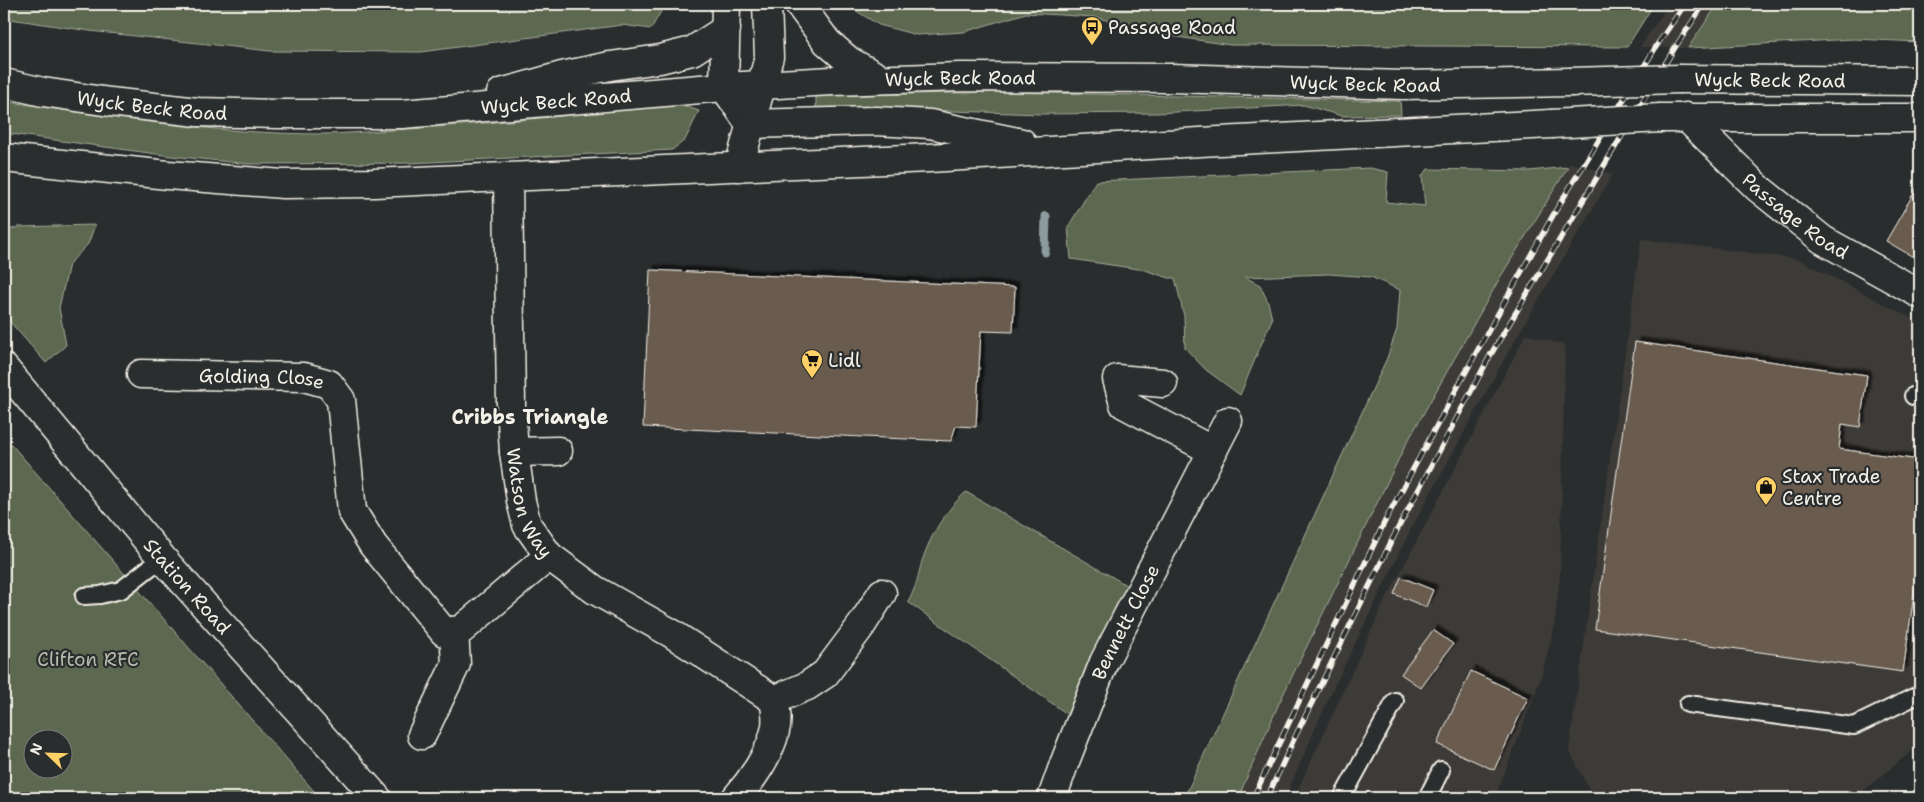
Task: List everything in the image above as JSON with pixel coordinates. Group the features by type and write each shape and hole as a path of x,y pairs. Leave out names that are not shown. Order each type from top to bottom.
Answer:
{"main road":[{"path":"739,167 769,57 768,4"},
{"path":"799,4 807,18 827,42 849,61 883,80"},
{"path":"726,16 724,87 750,124"},
{"path":"434,111 562,76 610,66 660,59 692,51 726,16"},
{"name":"Wyck Beck Road","path":"4,83 43,92 198,112 402,114 724,87 961,78 1117,78 1404,85 1680,79 1920,81"},
{"name":"Wyck Beck Road","path":"4,158 168,175 283,184 374,183 739,167 1673,118 1920,118"},
{"name":"Passage Road","path":"1673,118 1823,240 1920,294"},
{"path":"750,124 876,121 930,124 1058,150"},
{"name":"Watson Way","path":"508,178 511,396 514,452 521,501 527,525 549,556 595,590 671,633 774,700"},
{"name":"Station Road","path":"4,368 162,558 377,798"},
{"name":"Golding Close","path":"142,374 304,377 328,384 341,400 352,511 373,545 444,632 454,631"},
{"path":"1163,383 1117,379 1124,404 1213,451"},
{"name":"Bennett Close","path":"1052,798 1104,662 1228,421"},
{"path":"514,452 558,451"},
{"path":"422,735 456,664 454,631 461,630 549,556"},
{"path":"750,793 775,732 776,714 774,700 807,686 825,674 861,626 882,593"}],"lane":[{"path":"84,596 100,595 121,590 162,558"},
{"path":"1688,704 1854,726 1920,694"},
{"path":"1342,798 1395,701"},
{"path":"1427,798 1441,770"}],"shaded area":[{"path":"1669,4 1718,4 1688,48 1640,47"},
{"path":"1570,163 1613,174 1512,345 1410,531 1329,697 1285,798 1238,798 1280,701 1405,446 1501,276"},
{"path":"1641,239 1798,259 1920,323 1920,744 1855,798 1594,798 1569,750"},
{"path":"1526,334 1565,345 1560,576 1554,627 1541,678 1495,798 1294,798 1382,607"}],"green space":[{"path":"4,4 665,4 651,29 622,25 421,52 270,51 90,31 4,18"},
{"path":"845,4 1654,4 1627,47 1230,45 1171,36 1094,17 1026,13 964,32 917,35 879,25"},
{"path":"1718,4 1920,4 1920,42 1854,39 1688,48"},
{"path":"1001,92 1400,101 1401,115 1342,116 1304,105 1157,113 1041,114 893,109 816,112 816,96"},
{"path":"4,101 163,124 243,131 323,134 506,121 572,115 637,106 670,105 699,111 685,140 672,150 409,163 250,164 171,156 4,133"},
{"path":"1568,167 1501,276 1405,446 1280,701 1238,798 1184,798 1387,358 1397,329 1400,290 1371,277 1329,274 1245,277 1260,285 1268,302 1272,319 1240,395 1206,370 1185,348 1184,316 1175,278 1169,278 1145,270 1071,259 1068,227 1096,181 1370,168 1388,172 1386,202 1425,206 1422,176 1428,169 1529,171"},
{"path":"95,225 88,244 69,264 59,308 66,345 46,363 4,315 4,232 18,227"},
{"name":"Clifton RFC","path":"4,436 320,798 4,798"},
{"path":"966,492 1133,589 1070,716 908,602 934,532 945,515"}],"building":[{"path":"1920,185 1920,261 1886,241"},
{"name":"Lidl","path":"650,270 1015,287 1013,332 981,331 976,427 956,426 951,441 643,427"},
{"name":"Stax Trade Centre","path":"1635,342 1867,375 1860,427 1842,424 1839,449 1920,460 1920,552 1903,672 1595,629"},
{"path":"1401,577 1433,590 1426,607 1394,594"},
{"path":"1433,630 1453,644 1421,688 1401,674"},
{"path":"1471,671 1528,698 1494,770 1437,744"}],"waterway":[{"path":"1045,252 1046,216"}],"railway":[{"path":"1253,798 1386,519 1481,344 1556,210 1659,42 1685,4"},
{"path":"1267,798 1396,532 1491,354 1674,49 1704,4"}],"place":[{"name":"Passage Road","path":"1092,46"},
{"name":"Lidl","path":"812,379"},
{"name":"Stax Trade Centre","path":"1766,506"}],"district":[{"name":"Cribbs Triangle","path":"530,417"}]}
